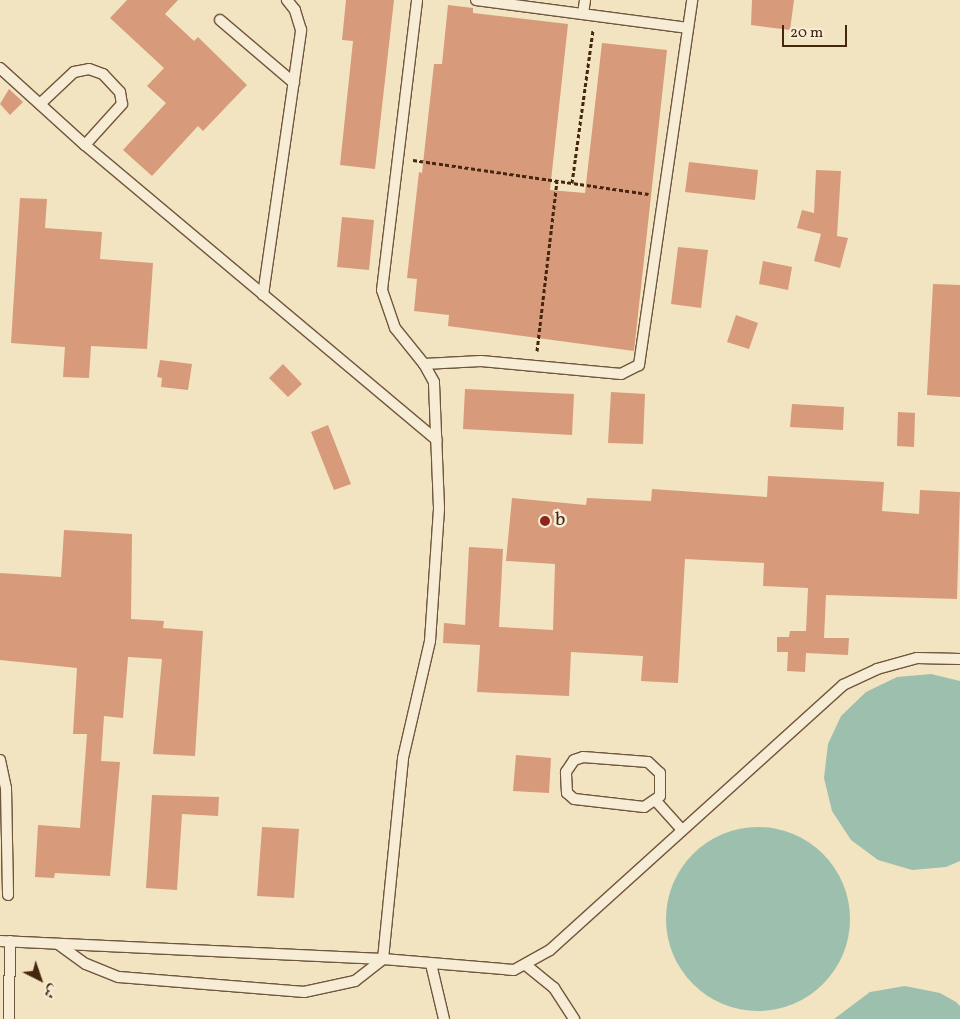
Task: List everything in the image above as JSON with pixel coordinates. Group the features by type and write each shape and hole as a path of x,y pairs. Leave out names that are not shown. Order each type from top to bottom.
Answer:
{"lane":[{"path":"263,294 301,30 295,10 287,0"},
{"path":"58,944 86,964 119,977 304,992 339,988 355,981 383,960 403,758 430,641 439,508 437,400 424,364 395,328 384,303 383,276 417,0"},
{"path":"476,0 595,14 688,28"},
{"path":"583,13 584,0"},
{"path":"424,364 467,360 621,374 638,365 665,196 692,0"},
{"path":"220,20 294,83"},
{"path":"0,68 41,103 85,145 437,440"},
{"path":"41,103 74,72 89,68 103,74 120,92 122,104 85,145"},
{"path":"9,1019 5,941 383,960 500,972 527,966 550,950 843,685 877,669 917,658 960,659"},
{"path":"583,757 648,762 662,780 656,801 644,807 574,799 566,790 567,767 583,757"},
{"path":"0,760 8,896"},
{"path":"656,801 682,830"},
{"path":"431,964 444,1019"},
{"path":"527,966 557,992 574,1019"}],"path":[{"path":"572,183 595,14"},
{"path":"398,158 665,196"},
{"path":"536,365 557,181"}],"shaded area":[{"path":"931,674 960,681 960,861 946,867 912,870 878,860 851,840 832,811 824,778 828,744 841,716 866,692 897,677"},
{"path":"767,827 776,828 802,838 817,848 829,860 839,875 846,892 849,901 849,937 839,963 829,978 817,990 802,1000 776,1010 749,1011 740,1010 714,1000 699,990 687,978 677,963 667,937 666,910 667,901 677,875 687,860 699,848 714,838 740,828"},
{"path":"905,986 940,993 956,1002 960,1006 960,1019 834,1019 870,992"}],"building":[{"path":"127,0 178,0 165,14 194,41 198,37 247,85 203,131 198,126 152,176 123,150 166,103 147,86 164,68 110,18"},
{"path":"346,0 394,0 375,169 340,165 353,41 342,40"},
{"path":"752,0 794,0 790,30 751,25"},
{"path":"448,5 473,8 473,13 568,24 550,190 585,193 602,43 667,50 634,351 448,326 449,315 414,311 417,279 407,278 419,172 422,173 434,64 442,64"},
{"path":"9,89 23,102 10,115 0,104"},
{"path":"689,162 758,170 755,200 685,192"},
{"path":"816,170 841,171 837,236 848,238 840,268 814,261 821,234 797,228 802,210 814,213"},
{"path":"20,198 47,199 45,228 102,232 100,259 153,263 147,349 91,346 89,378 63,377 65,347 11,343"},
{"path":"342,217 374,220 369,270 337,267"},
{"path":"678,247 708,250 701,308 671,304"},
{"path":"763,261 792,267 788,290 759,284"},
{"path":"933,284 960,285 960,397 927,395"},
{"path":"736,315 758,323 749,349 727,342"},
{"path":"160,360 192,364 188,390 161,387 162,378 157,377"},
{"path":"283,364 302,384 288,397 269,378"},
{"path":"465,389 574,394 572,435 463,429"},
{"path":"611,392 645,394 643,444 608,443"},
{"path":"792,404 844,407 843,430 790,427"},
{"path":"898,412 915,413 914,447 897,446"},
{"path":"328,425 351,484 334,490 311,432"},
{"path":"768,476 884,482 882,511 919,514 920,490 960,492 957,599 826,595 824,638 849,638 848,655 806,653 805,672 787,671 788,652 777,652 777,637 789,637 790,631 806,631 808,588 763,586 764,563 685,559 678,683 641,681 643,656 571,652 569,696 477,692 480,645 443,643 444,623 465,625 469,547 503,549 499,627 553,630 555,564 506,561 512,498 586,505 587,498 651,501 652,489 767,497"},
{"path":"64,530 132,534 131,619 164,621 163,628 203,631 195,756 153,754 162,659 128,657 123,718 104,716 101,761 120,762 110,876 55,873 54,878 35,877 38,825 80,828 87,734 73,734 77,668 0,660 0,573 61,577"},
{"path":"516,755 551,758 549,793 513,791"},
{"path":"152,795 219,797 218,816 182,814 177,890 146,888"},
{"path":"262,827 299,829 294,898 257,896"}],"place":[{"name":"b","path":"545,521"}]}
